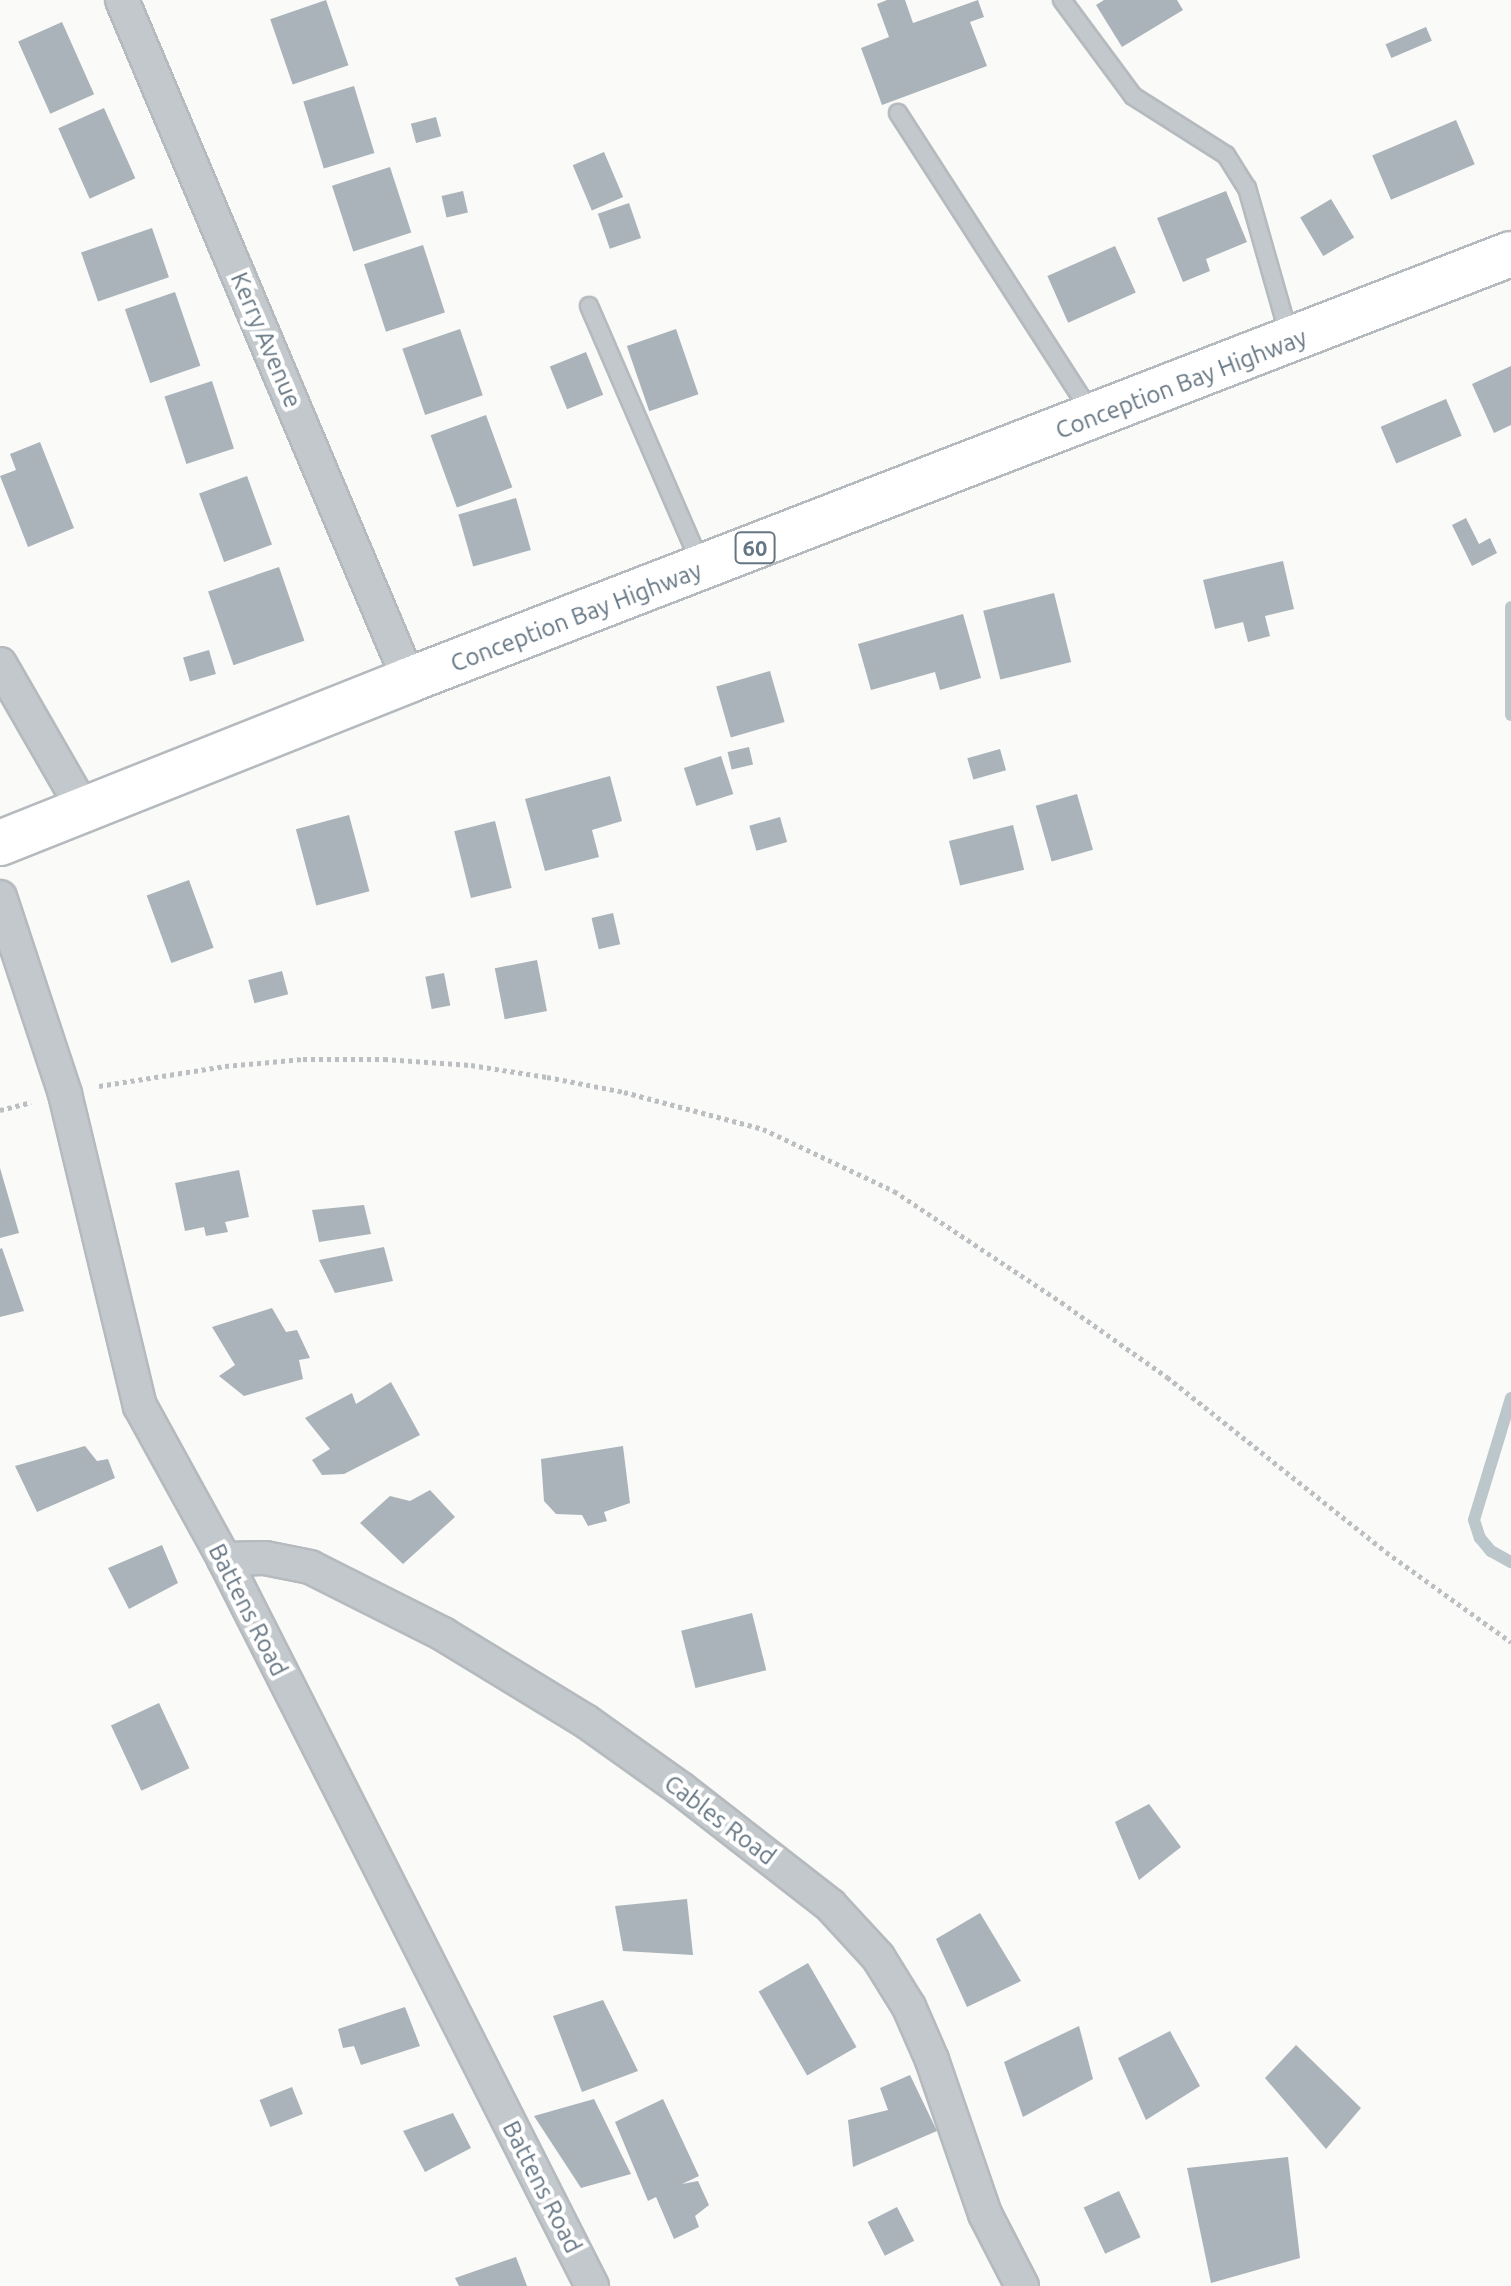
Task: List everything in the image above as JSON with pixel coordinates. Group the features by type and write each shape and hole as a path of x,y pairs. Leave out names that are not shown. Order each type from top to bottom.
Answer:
{"main road":[{"name":"Conception Bay Highway","path":"0,843 409,680 1511,254"}],"street":[{"name":"Kerry Avenue","path":"122,0 409,680"},
{"path":"0,664 84,810"},
{"name":"Battens Road","path":"0,897 65,1094 140,1406 224,1559 592,2286"},
{"name":"Cables Road","path":"224,1559 265,1558 310,1567 443,1634 587,1722 681,1789 830,1905 878,1957 909,2007 932,2060 985,2214 1022,2286"}],"lane":[{"path":"1062,0 1133,96 1226,155 1247,188 1290,341"},
{"path":"898,113 1094,417"},
{"path":"589,306 702,568"}],"path":[{"path":"0,1110 150,1075 303,1059 384,1059 471,1065 547,1077 680,1105 763,1129 894,1191 1061,1302 1167,1377 1386,1552 1511,1642"}],"building":[{"path":"326,0 348,65 293,84 270,19"},
{"path":"887,0 905,0 913,23 978,0 984,17 970,22 987,66 882,105 861,48 889,37 877,4"},
{"path":"1104,0 1177,0 1183,10 1122,47 1096,5"},
{"path":"62,22 94,94 50,114 18,42"},
{"path":"1426,27 1432,41 1391,58 1385,44"},
{"path":"354,86 374,153 324,168 303,101"},
{"path":"104,108 135,178 90,199 58,128"},
{"path":"436,117 441,136 416,143 411,124"},
{"path":"1456,120 1475,164 1391,200 1372,156"},
{"path":"604,152 623,197 592,210 573,165"},
{"path":"390,167 411,233 353,251 332,186"},
{"path":"463,191 468,212 447,217 442,196"},
{"path":"1226,191 1247,242 1206,259 1210,271 1183,282 1157,218"},
{"path":"1331,199 1354,238 1323,256 1300,218"},
{"path":"629,203 641,238 610,249 598,214"},
{"path":"152,228 169,277 98,302 81,252"},
{"path":"423,245 445,313 386,332 364,264"},
{"path":"1115,246 1136,293 1068,323 1047,276"},
{"path":"175,292 200,366 150,383 125,309"},
{"path":"460,329 483,395 425,415 402,349"},
{"path":"676,329 698,394 649,411 627,346"},
{"path":"586,352 603,395 567,409 550,367"},
{"path":"1511,366 1511,425 1494,433 1472,384"},
{"path":"212,381 234,449 186,464 164,396"},
{"path":"1446,399 1462,436 1396,464 1381,427"},
{"path":"486,415 512,487 457,508 431,435"},
{"path":"40,442 74,528 28,547 0,476 16,470 10,454"},
{"path":"247,476 272,545 224,562 199,493"},
{"path":"516,498 531,550 473,566 458,515"},
{"path":"1466,518 1479,544 1490,538 1497,553 1472,566 1452,525"},
{"path":"1283,561 1294,609 1265,616 1270,636 1248,642 1243,622 1215,629 1203,580"},
{"path":"279,567 304,641 233,665 208,591"},
{"path":"1054,593 1071,662 1000,680 983,611"},
{"path":"963,614 981,678 940,690 935,672 871,690 858,644"},
{"path":"209,650 216,674 190,681 183,657"},
{"path":"770,671 785,722 731,737 716,686"},
{"path":"749,747 753,765 732,769 728,752"},
{"path":"1000,749 1006,770 973,780 967,758"},
{"path":"721,756 733,794 696,806 684,768"},
{"path":"610,776 622,821 592,830 599,857 545,871 525,799"},
{"path":"1077,794 1093,850 1052,862 1036,806"},
{"path":"349,815 369,891 316,906 296,829"},
{"path":"780,817 787,842 756,851 749,826"},
{"path":"495,821 512,888 471,898 454,831"},
{"path":"1013,825 1024,870 960,886 949,841"},
{"path":"189,880 214,948 171,963 147,895"},
{"path":"613,913 620,944 599,949 592,918"},
{"path":"537,960 547,1011 505,1019 495,968"},
{"path":"282,971 288,994 254,1003 248,980"},
{"path":"444,973 450,1005 432,1009 425,977"},
{"path":"0,1168 19,1233 0,1238"},
{"path":"239,1170 249,1217 225,1222 228,1232 206,1236 204,1227 185,1231 175,1183"},
{"path":"364,1205 371,1234 319,1242 312,1210"},
{"path":"384,1247 393,1281 335,1293 319,1260"},
{"path":"0,1249 24,1311 0,1317"},
{"path":"272,1308 286,1332 297,1330 310,1358 299,1360 303,1379 244,1396 219,1376 235,1365 212,1327"},
{"path":"391,1382 420,1435 344,1474 322,1475 312,1460 330,1449 305,1418 352,1393 356,1404"},
{"path":"85,1446 97,1461 108,1459 115,1478 37,1512 15,1466"},
{"path":"623,1446 630,1503 604,1512 607,1521 588,1526 582,1515 556,1514 544,1501 541,1459"},
{"path":"430,1490 455,1517 403,1564 360,1523 390,1496 410,1501"},
{"path":"162,1545 178,1583 129,1609 108,1568"},
{"path":"752,1613 766,1670 695,1688 681,1631"},
{"path":"159,1703 189,1768 141,1791 111,1725"},
{"path":"1149,1804 1181,1847 1139,1880 1115,1822"},
{"path":"687,1899 693,1955 623,1951 615,1906"},
{"path":"980,1913 1021,1981 967,2007 936,1939"},
{"path":"808,1963 856,2047 807,2076 759,1992"},
{"path":"603,2000 638,2071 582,2092 553,2016"},
{"path":"405,2007 420,2046 361,2065 354,2046 343,2048 338,2029"},
{"path":"1079,2026 1093,2079 1023,2117 1004,2062"},
{"path":"1170,2031 1200,2086 1146,2120 1118,2058"},
{"path":"1296,2045 1361,2108 1326,2149 1265,2078"},
{"path":"910,2075 937,2131 853,2167 848,2120 888,2110 880,2088"},
{"path":"292,2087 303,2114 270,2127 260,2100"},
{"path":"594,2099 631,2174 581,2188 534,2116"},
{"path":"663,2099 699,2176 682,2184 698,2181 709,2205 695,2216 699,2227 674,2239 656,2197 648,2201 615,2122"},
{"path":"453,2113 471,2148 425,2172 403,2131"},
{"path":"1288,2157 1300,2258 1211,2283 1187,2168"},
{"path":"1119,2191 1141,2237 1105,2254 1084,2207"},
{"path":"897,2207 914,2241 885,2256 868,2222"},
{"path":"516,2257 527,2286 459,2286 455,2278"}],"waterway":[{"path":"1511,607 1511,715"},
{"path":"1511,1398 1474,1520 1480,1538 1491,1551 1511,1562"}]}
